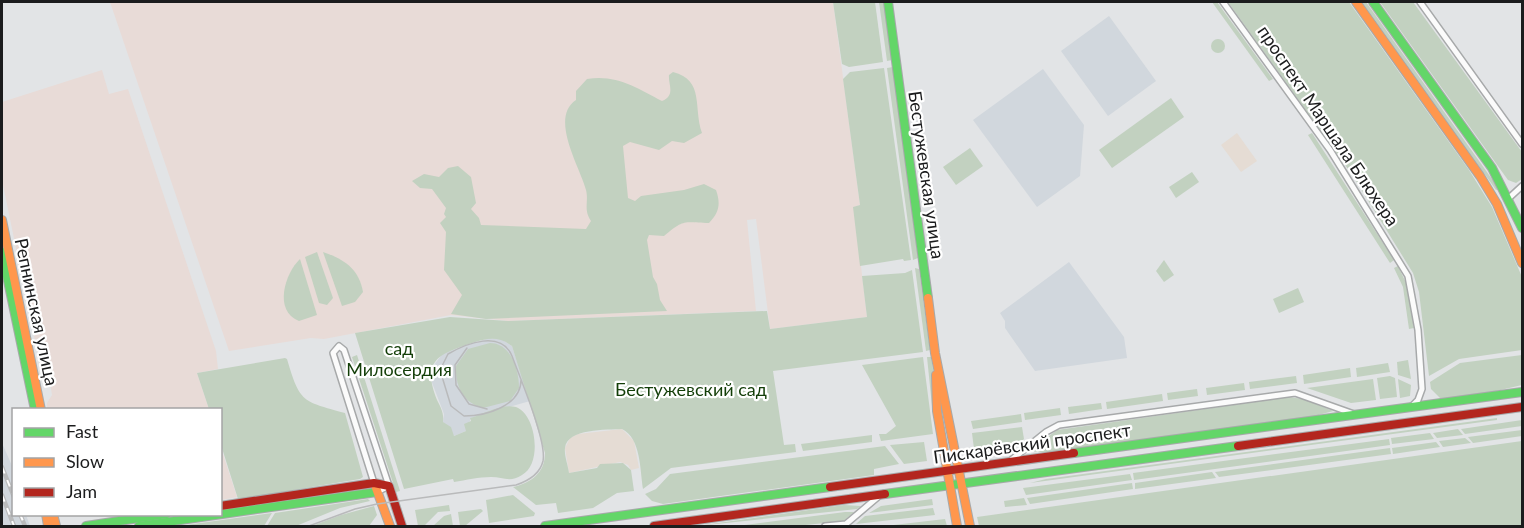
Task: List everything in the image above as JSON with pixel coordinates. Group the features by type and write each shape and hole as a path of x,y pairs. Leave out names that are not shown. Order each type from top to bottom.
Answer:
{"main road":[{"name":"Бестужевская улица","path":"888,2 935,353 970,526"},
{"path":"1356,2 1469,158 1497,204 1522,263"},
{"path":"1373,2 1480,150 1509,198 1522,228"},
{"path":"1497,204 1509,198"},
{"name":"Репнинская улица","path":"2,220 41,408"},
{"name":"Репнинская улица","path":"2,252 35,408"},
{"name":"Бестужевская улица","path":"935,353 937,411 957,526"},
{"name":"Пискарёвский проспект","path":"545,526 570,525 1522,392"},
{"name":"Пискарёвский проспект","path":"654,526 1522,407"},
{"path":"222,513 389,486 402,526"},
{"path":"222,506 376,488"},
{"path":"376,488 390,526"},
{"path":"86,526 153,516"},
{"path":"139,526 201,516"}],"street":[{"name":"проспект Маршала Блюхера","path":"1223,2 1330,150 1408,276 1418,330 1422,389 1418,400 1410,407"},
{"path":"1420,2 1522,144"},
{"path":"1509,198 1522,186"},
{"path":"376,488 333,353 339,346 345,350 389,486"},
{"path":"1009,462 1046,432 1059,425 1192,406 1295,393 1356,415"},
{"path":"825,526 846,524 879,496"}],"shaded area":[{"path":"110,2 833,2 860,205 854,207 867,317 770,329 756,219 747,220 756,311 508,321 451,315 324,339 311,338 229,351"},
{"path":"1109,16 1156,81 1108,116 1061,51"},
{"path":"1043,69 1084,125 1080,176 1037,207 973,120"},
{"path":"102,70 109,94 128,89 216,351 218,369 197,373 209,408 47,408 52,395 50,382 42,375 2,180 2,102"},
{"path":"1237,133 1257,161 1241,172 1221,145"},
{"path":"1069,262 1124,337 1127,358 1035,371 1005,328 1005,321 1000,313"},
{"path":"489,338 501,339 512,346 530,401 471,418 466,431 454,436 443,422 444,414 431,380 431,369 443,353"},
{"path":"622,429 634,441 639,468 631,470 628,465 620,462 569,473 565,448 570,438 578,434"},
{"path":"2,443 12,466 12,516 26,516 30,526 2,526"},
{"path":"222,451 237,497 222,500"}],"green space":[{"path":"833,2 875,2 883,62 849,67 842,64"},
{"path":"879,2 884,2 892,60 887,61"},
{"path":"1212,2 1217,2 1273,79 1269,81"},
{"path":"1228,2 1349,2 1469,170 1492,207 1522,277 1522,350 1459,359 1429,376 1419,292 1413,273 1353,176"},
{"path":"1362,2 1366,2 1499,189 1496,190"},
{"path":"1380,2 1413,2 1522,152 1522,179 1516,183 1508,180"},
{"path":"1215,39 1221,39 1225,46 1221,53 1215,53 1211,49 1211,43"},
{"path":"893,67 918,258 913,260 887,68"},
{"path":"884,68 911,260 904,261 903,259 860,266 853,207 860,205 843,79 850,72"},
{"path":"673,72 690,81 694,88 702,133 684,143 672,141 659,150 630,142 623,146 628,198 635,201 641,196 684,190 704,184 716,190 719,204 715,216 709,223 684,223 664,236 649,235 647,240 653,277 660,300 667,311 486,319 451,314 462,295 444,270 446,232 440,223 446,217 444,214 446,208 432,189 420,188 412,181 424,174 439,177 448,168 458,166 471,177 476,203 471,209 479,218 481,225 586,229 591,221 587,213 587,194 569,143 565,118 568,108 576,100 576,91 587,79 607,78 626,83 662,101 669,96 669,75"},
{"path":"1171,98 1184,117 1112,168 1099,150"},
{"path":"1312,133 1394,260 1390,263 1308,135"},
{"path":"970,148 983,166 956,185 943,167"},
{"path":"1192,172 1199,182 1176,198 1169,187"},
{"path":"317,252 333,298 327,305 319,303 305,257"},
{"path":"323,252 344,262 358,277 363,292 355,302 342,306"},
{"path":"300,259 317,315 299,321 286,309 284,292 290,273"},
{"path":"1164,260 1174,275 1164,282 1156,271"},
{"path":"1398,266 1407,285 1414,328 1409,329 1403,287 1394,268"},
{"path":"915,268 919,269 930,350 926,351"},
{"name":"Бестужевский сад","path":"912,270 923,352 773,371 784,445 795,444 796,452 671,468 643,489 636,447 628,433 622,429 580,433 567,441 565,448 569,473 597,468 600,464 623,463 631,470 634,491 617,493 593,508 558,513 556,503 536,505 513,487 526,483 536,476 543,466 545,453 512,346 493,339 460,347 442,355 436,361 432,367 431,376 443,413 443,422 451,427 454,436 466,431 464,424 471,421 470,418 505,406 516,407 523,411 532,429 534,440 535,450 529,469 514,479 486,477 454,482 453,479 404,489 355,333 450,317 508,321 767,311 770,329 867,317 862,276 905,273"},
{"path":"1298,288 1304,302 1279,313 1273,299"},
{"name":"сад Милосердия","path":"490,343 497,344 508,352 515,366 519,388 510,401 483,408 465,398 457,380 456,366 468,349"},
{"path":"357,355 400,491 396,492 352,357"},
{"path":"1522,355 1522,385 1441,399 1431,389 1430,382 1460,363"},
{"path":"923,357 933,434 881,441 879,434 886,434 896,426 862,365"},
{"path":"927,357 931,357 934,375 932,406"},
{"name":"сад Милосердия","path":"287,359 296,384 305,398 320,406 345,413 363,477 238,499 222,448 222,408 209,408 197,373"},
{"path":"1408,360 1411,379 1398,375 1397,362"},
{"path":"1388,363 1390,372 1357,377 1356,368"},
{"path":"1350,368 1351,377 1304,384 1303,375"},
{"path":"1296,376 1297,383 1250,389 1249,382"},
{"path":"1390,376 1395,378 1397,397 1380,399 1377,378"},
{"path":"1373,379 1376,400 1351,403 1307,388"},
{"path":"1398,379 1411,385 1410,396 1400,398"},
{"path":"1244,383 1245,390 1207,395 1206,388"},
{"path":"1197,389 1198,396 1168,400 1167,393"},
{"path":"1162,394 1163,401 1107,409 1106,402"},
{"path":"1289,397 1303,399 1333,411 1308,418 1051,453 1029,451 1057,430"},
{"path":"1101,403 1102,409 1069,414 1068,407"},
{"path":"1060,408 1061,415 1025,420 1024,413"},
{"path":"1021,414 1022,422 973,429 971,421"},
{"path":"1497,418 1497,420 1030,483 1046,479"},
{"path":"1522,420 1522,426 1465,434 1461,429"},
{"path":"1022,427 1024,439 1010,451 975,457 972,433"},
{"path":"1458,429 1463,435 1437,438 1433,433"},
{"path":"1522,430 1522,436 1473,443 1468,437"},
{"path":"1430,433 1434,439 1392,444 1391,438"},
{"path":"872,435 872,442 803,451 801,444"},
{"path":"1465,438 1471,443 1443,447 1439,441"},
{"path":"1389,439 1390,445 1134,480 1133,473"},
{"path":"1522,441 1522,526 979,526 977,517"},
{"path":"924,442 927,461 904,464 890,445"},
{"path":"1436,442 1440,447 1393,454 1392,448"},
{"path":"885,446 899,464 874,469 874,475 663,504 652,501 645,494 656,489 670,474"},
{"path":"1390,448 1391,454 1219,477 1215,472"},
{"path":"1212,472 1216,478 1135,489 1135,483"},
{"path":"1130,474 1132,480 1026,495 1023,488"},
{"path":"1132,483 1133,489 1030,504 1027,498"},
{"path":"513,495 535,513 534,516 489,523 486,500"},
{"path":"1024,498 1027,505 1005,507 1004,501"},
{"path":"368,499 370,501 340,508 296,526 267,526 275,513"},
{"path":"932,499 933,505 869,513 881,506"},
{"path":"449,505 450,511 438,512 424,526 418,526 415,510"},
{"path":"844,505 861,506 857,509 697,526"},
{"path":"374,506 377,515 369,526 312,526 341,515"},
{"path":"933,508 935,515 856,524 865,516"},
{"path":"481,509 483,511 465,526 460,526 458,512"},
{"path":"854,512 844,521 796,526 737,526"},
{"path":"272,513 264,526 179,526"},
{"path":"451,514 453,526 433,526 444,516"},
{"path":"945,519 947,526 885,526"}],"tram line":[{"path":"309,526 355,509 377,504 516,485 529,479 536,473 543,461 541,439 532,409 512,356 507,348 492,341 464,346 448,354 440,370 451,406 464,416 482,414 509,403 515,397 521,380"},
{"path":"467,348 455,365 456,385 469,404 487,409"}],"railway":[{"path":"2,467 12,492"},
{"path":"2,495 14,526"},
{"path":"21,516 25,526"}],"traffic: fast":[{"path":"888,2 928,298"},
{"path":"1373,2 1492,168 1522,228"},
{"path":"2,252 35,408"},
{"path":"1074,453 1522,392"},
{"path":"885,494 1238,446"},
{"path":"545,526 830,487"},
{"path":"222,514 377,492"},
{"path":"86,526 153,516"},
{"path":"139,526 209,516"}],"traffic: slow":[{"path":"1356,2 1480,176 1497,204 1522,263"},
{"path":"2,220 41,408"},
{"path":"928,298 935,353 970,526"},
{"path":"936,375 937,411 957,526"},
{"path":"376,488 390,526"},
{"path":"46,516 48,526"},
{"path":"54,516 56,526"}],"traffic: jam":[{"path":"1238,446 1522,407"},
{"path":"830,487 1074,453"},
{"path":"222,506 374,483 389,486 402,526"},
{"path":"654,526 885,494"}]}
